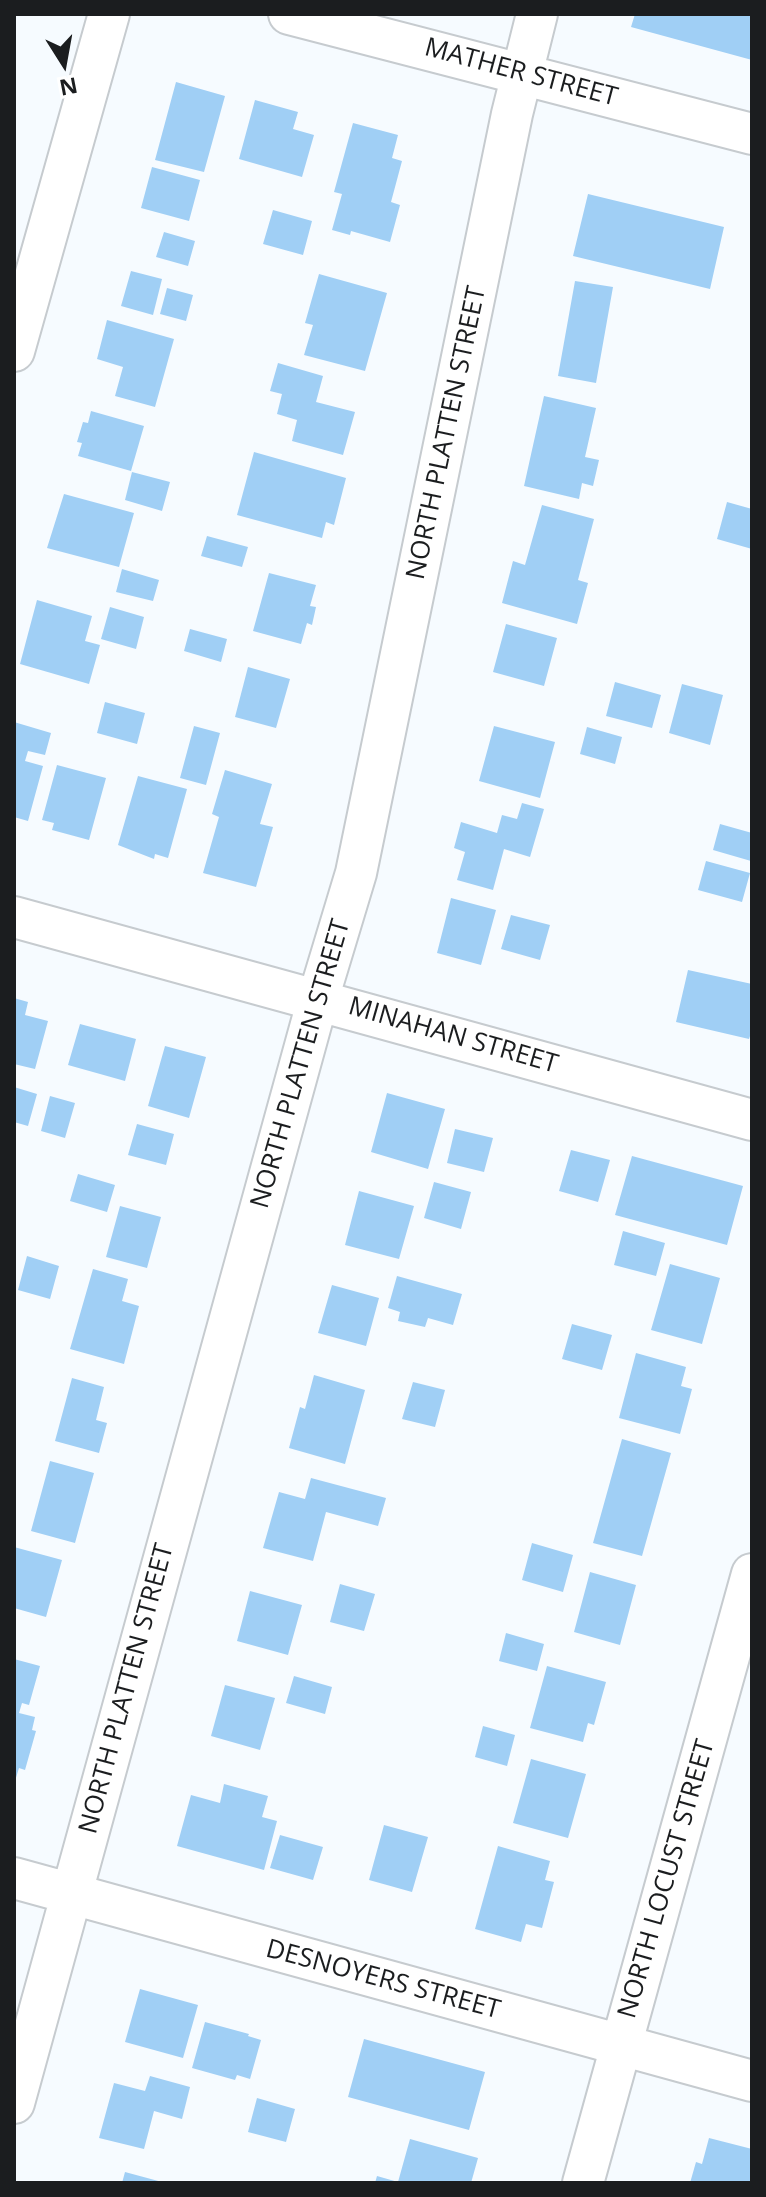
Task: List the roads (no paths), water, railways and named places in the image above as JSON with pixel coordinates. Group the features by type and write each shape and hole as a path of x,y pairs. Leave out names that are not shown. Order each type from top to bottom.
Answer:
{"street":[{"path":"14,351 109,14"},
{"name":"MATHER STREET","path":"289,14 752,134"},
{"name":"NORTH PLATTEN STREET","path":"14,2103 318,999 356,873 521,73 537,14"},
{"name":"MINAHAN STREET","path":"14,917 752,1120"},
{"name":"NORTH LOCUST STREET","path":"583,2183 752,1574"},
{"name":"DESNOYERS STREET","path":"14,1878 752,2081"}]}
